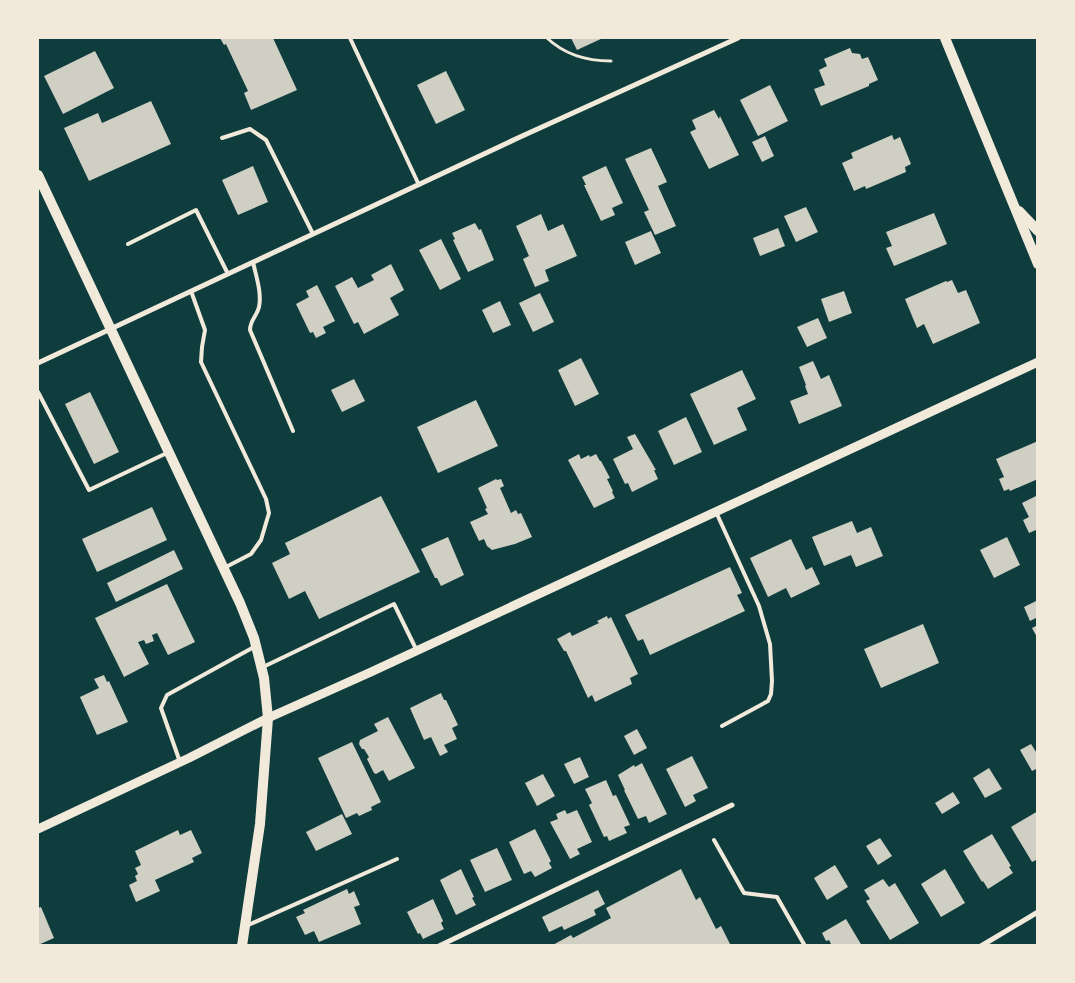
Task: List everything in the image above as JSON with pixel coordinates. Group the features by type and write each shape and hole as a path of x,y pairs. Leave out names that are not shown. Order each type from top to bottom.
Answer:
{"main road":[{"path":"945,38 1038,264"},
{"path":"38,174 240,603 262,668 268,718 260,824 242,946"},
{"path":"1014,204 1038,231"}],"street":[{"path":"38,363 738,38"},
{"path":"38,829 268,718 418,651 1038,362"},
{"path":"439,946 732,805"},
{"path":"980,946 1038,912"}],"lane":[{"path":"350,38 419,185"},
{"path":"222,138 250,129 266,140 313,234"},
{"path":"128,244 196,210 228,274"},
{"path":"253,262 260,296 259,309 250,323 250,330 293,431"},
{"path":"191,291 205,330 202,362 266,499 269,514 261,540 251,554 224,568"},
{"path":"38,392 89,490 169,452"},
{"path":"716,511 759,606 770,644 772,681 771,694 768,701 722,726"},
{"path":"262,668 394,604 418,651"},
{"path":"180,762 161,708 167,696 256,646"},
{"path":"714,840 744,893 776,897 805,946"},
{"path":"244,927 396,859"}],"path":[{"path":"547,38 554,45 581,59 611,61"}],"building":[{"path":"220,38 273,38 297,90 251,110 244,93 248,91 226,44 224,45"},
{"path":"571,38 603,38 577,50"},
{"path":"850,48 852,53 860,54 862,59 868,57 878,80 869,84 869,86 821,106 814,89 825,85 819,70 827,66 824,59"},
{"path":"95,51 114,88 63,114 44,76"},
{"path":"446,71 465,110 436,124 417,85"},
{"path":"770,85 788,121 758,136 740,100"},
{"path":"151,101 171,144 89,181 64,128 98,113 102,123"},
{"path":"714,110 719,119 720,116 739,155 709,169 690,132 696,129 692,120"},
{"path":"892,135 894,140 900,137 911,164 905,167 906,172 866,189 865,186 854,191 842,163 853,158 851,153"},
{"path":"765,136 774,156 762,162 752,142"},
{"path":"651,148 667,182 658,186 676,226 655,235 644,212 649,210 625,159"},
{"path":"253,166 268,202 238,215 222,180"},
{"path":"606,166 623,203 612,208 615,215 601,221 582,177"},
{"path":"806,207 818,232 796,242 784,216"},
{"path":"934,213 947,244 894,266 886,248 892,246 886,232"},
{"path":"541,214 548,231 563,224 577,256 545,270 549,281 535,287 523,259 529,256 516,226"},
{"path":"475,223 479,230 481,229 494,260 468,272 453,240 455,239 452,233"},
{"path":"778,228 785,246 760,256 753,238"},
{"path":"651,231 661,253 635,265 625,242"},
{"path":"441,239 461,279 440,290 419,250"},
{"path":"391,264 404,290 390,298 399,315 364,334 358,322 354,324 335,286 352,277 358,288 374,280 371,275"},
{"path":"952,280 958,293 966,290 980,323 933,344 924,324 917,328 905,299"},
{"path":"317,285 335,321 323,327 326,333 316,338 313,332 310,333 296,304 309,297 306,291"},
{"path":"844,291 852,313 829,322 821,299"},
{"path":"540,293 554,322 533,332 519,303"},
{"path":"500,301 511,325 493,333 482,310"},
{"path":"818,318 827,338 807,347 797,327"},
{"path":"581,358 599,394 575,406 558,370"},
{"path":"813,361 821,379 829,375 842,406 799,424 790,401 808,394 799,367"},
{"path":"742,370 756,399 737,408 747,430 714,445 690,394"},
{"path":"354,379 365,401 342,412 331,390"},
{"path":"90,392 119,452 94,464 65,404"},
{"path":"476,400 498,446 438,473 417,427"},
{"path":"686,417 702,452 674,465 658,431"},
{"path":"635,434 656,470 654,470 658,479 632,492 628,483 625,484 613,459 633,449 627,437"},
{"path":"1038,441 1038,479 1010,491 1009,489 1004,491 999,479 1004,477 996,459"},
{"path":"579,454 581,459 596,454 610,478 607,479 615,498 594,508 568,460"},
{"path":"496,479 501,479 504,486 500,488 511,513 516,510 518,514 521,513 532,537 492,550 487,546 484,539 479,541 470,522 488,514 478,488"},
{"path":"1038,495 1038,533 1036,530 1029,533 1023,520 1029,517 1022,503"},
{"path":"381,496 420,572 319,619 305,591 289,599 272,563 290,554 285,543"},
{"path":"152,507 167,540 97,572 82,539"},
{"path":"852,521 857,533 871,527 883,556 856,567 851,555 824,566 812,537"},
{"path":"448,537 464,575 441,586 421,549"},
{"path":"1007,537 1020,565 994,578 980,550"},
{"path":"791,539 806,570 812,567 820,584 791,598 786,588 768,597 750,558"},
{"path":"174,550 183,569 116,602 107,583"},
{"path":"730,567 742,593 737,595 745,611 650,655 643,639 638,641 625,615"},
{"path":"167,584 195,642 168,655 157,633 152,635 154,641 146,644 144,640 138,642 149,664 124,677 95,618"},
{"path":"1038,600 1038,617 1030,621 1024,607"},
{"path":"607,616 608,619 611,617 638,674 630,678 632,684 595,702 592,695 588,698 566,651 564,651 557,639 570,632 572,636 599,623 597,621"},
{"path":"923,624 939,663 881,688 864,649"},
{"path":"1038,625 1038,639 1032,628"},
{"path":"104,675 107,682 109,681 128,722 97,735 80,697 99,688 94,679"},
{"path":"441,693 458,725 452,728 457,739 444,745 448,752 440,756 431,737 424,740 410,708"},
{"path":"388,717 415,768 389,781 383,770 376,774 374,773 367,759 369,757 359,744 360,740 378,731 374,724"},
{"path":"637,729 647,748 634,755 624,736"},
{"path":"352,742 381,802 371,807 372,810 359,816 357,813 346,818 318,758"},
{"path":"1031,744 1038,755 1038,768 1032,771 1020,750"},
{"path":"692,756 708,788 693,795 696,801 685,807 666,769"},
{"path":"580,757 589,777 574,784 564,764"},
{"path":"642,763 667,814 649,823 646,816 638,819 618,775 634,765 635,767"},
{"path":"989,768 1002,789 985,798 973,778"},
{"path":"543,774 555,796 537,806 525,783"},
{"path":"606,780 613,796 616,795 630,825 624,827 627,833 609,841 607,836 604,837 589,805 592,803 585,789"},
{"path":"953,792 960,803 942,814 935,803"},
{"path":"565,810 567,814 577,810 592,842 577,849 580,854 570,859 550,822 558,819 556,814"},
{"path":"1038,811 1038,859 1032,862 1011,827"},
{"path":"342,814 352,834 316,851 306,832"},
{"path":"535,829 551,861 549,863 552,868 535,877 531,871 524,874 509,842"},
{"path":"178,830 180,835 191,830 202,853 192,858 194,862 155,880 160,891 136,902 129,885 137,881 135,876 138,874 135,868 141,865 135,851"},
{"path":"992,834 1011,866 1009,867 1013,873 988,889 963,851"},
{"path":"880,838 892,856 878,865 866,846"},
{"path":"497,848 512,880 485,892 470,860"},
{"path":"835,865 848,887 827,900 814,878"},
{"path":"461,869 476,905 456,915 440,880"},
{"path":"681,869 696,900 700,897 716,929 721,926 731,946 551,946 571,935 573,938 611,918 606,908"},
{"path":"945,869 965,903 941,917 921,884"},
{"path":"883,879 889,887 895,883 919,923 890,940 866,901 870,899 864,890"},
{"path":"347,889 349,894 354,891 360,905 354,907 361,924 319,942 314,931 305,935 296,917 305,913 303,910"},
{"path":"598,890 605,904 594,910 596,915 564,930 562,926 549,932 542,917"},
{"path":"433,899 443,921 441,923 444,929 423,939 420,933 418,934 407,912"},
{"path":"41,907 54,938 38,945 38,908"},
{"path":"846,919 862,946 832,946 829,940 826,941 822,933"}]}
